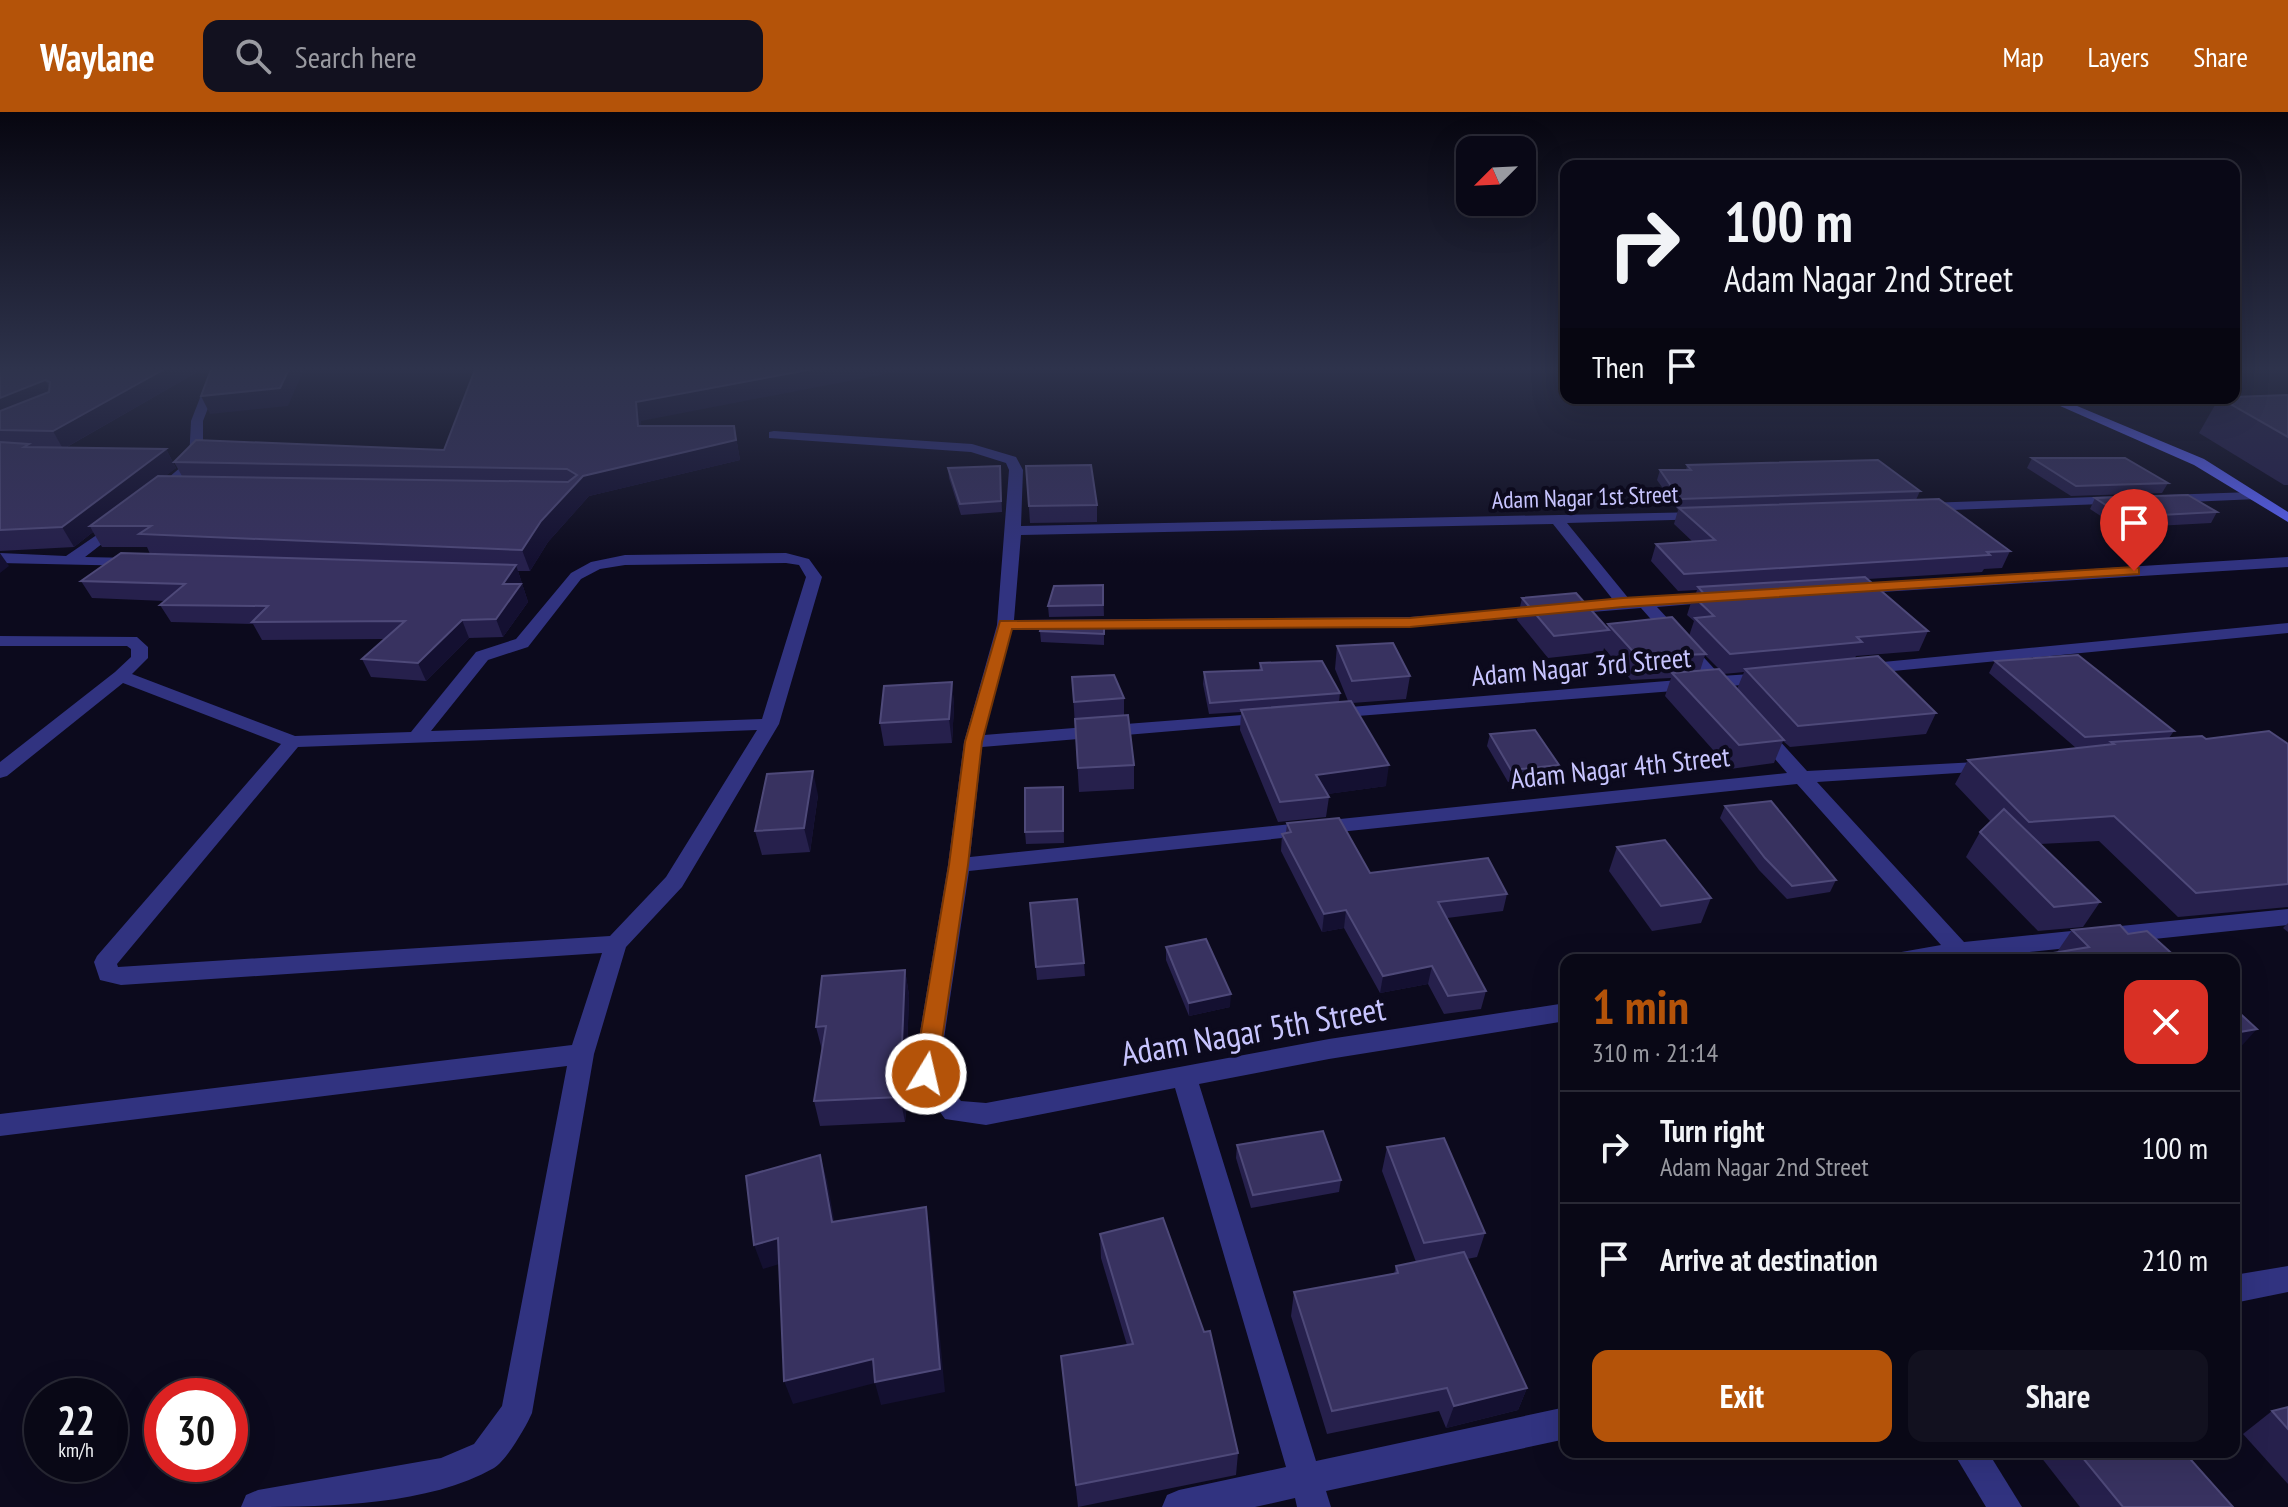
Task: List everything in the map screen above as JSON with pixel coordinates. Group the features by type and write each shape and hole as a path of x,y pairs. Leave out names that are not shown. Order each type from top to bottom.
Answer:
{"street":[{"path":"69,561 165,489 188,461 195,432"},
{"path":"2131,432 2199,462 2288,518"},
{"path":"774,435 972,448 1011,460 1016,470 1005,625 973,742 959,865"},
{"path":"165,489 180,489"},
{"path":"1905,508 2252,496"},
{"name":"Adam Nagar 1st Street","path":"1014,531 1716,515"},
{"path":"1558,521 1633,602 1717,683 1959,951"},
{"path":"0,558 147,564"},
{"path":"258,1507 441,1474 485,1456 516,1413 582,1054 616,944 674,882 770,724 814,577 804,562 786,558 625,560 596,565 576,576 522,643 482,656 417,737"},
{"path":"1832,590 2288,562"},
{"path":"1005,625 1410,622 1737,595"},
{"path":"1844,671 2288,628"},
{"path":"0,641 131,641 140,647 139,658 121,676 0,772"},
{"path":"121,676 293,742 770,724"},
{"name":"Adam Nagar 3rd Street","path":"973,742 1781,677"},
{"path":"293,742 105,962 108,974 121,976 616,944"},
{"name":"Adam Nagar 4th Street","path":"959,865 1802,777 2004,764"},
{"name":"Adam Nagar 5th Street","path":"959,865 926,1074 954,1111 986,1114 1329,1049 1560,1013"},
{"path":"1939,954 2288,917"},
{"path":"0,1125 582,1054"},
{"path":"1184,1077 1310,1493"},
{"path":"2240,1288 2288,1279"},
{"path":"1179,1507 1310,1493 1560,1425"},
{"path":"1973,1458 2005,1507"}],"building":[{"path":"451,432 735,432 736,440 583,476 541,521 522,550 139,534 151,526 90,526 158,476 568,482 577,475 567,469 174,462 196,440 444,450"},
{"path":"0,442 29,444 24,447 166,449 62,527 0,530"},
{"path":"2032,458 2125,458 2168,483 2076,486"},
{"path":"1878,460 1920,491 1680,499 1660,470 1691,470 1687,465"},
{"path":"1091,465 1097,505 1029,506 1026,466"},
{"path":"1000,466 1001,501 960,504 948,468"},
{"path":"2188,495 2217,512 2124,517 2095,498"},
{"path":"1939,499 2010,551 1987,552 1990,555 1684,574 1656,544 1715,540 1679,508"},
{"path":"121,553 516,565 503,584 521,584 496,619 462,620 418,663 362,659 405,621 252,622 268,606 160,605 185,584 81,581"},
{"path":"1865,577 1928,631 1857,637 1862,642 1730,654 1695,618 1714,616 1693,596 1705,595 1698,587"},
{"path":"1103,585 1103,605 1048,606 1054,586"},
{"path":"1576,593 1609,630 1554,636 1522,598"},
{"path":"1672,617 1706,654 1638,657 1608,624"},
{"path":"1043,621 1104,621 1104,634 1040,631"},
{"path":"1393,643 1410,676 1352,681 1337,646"},
{"path":"2078,655 2174,731 2085,737 1995,661"},
{"path":"1878,656 1936,713 1798,726 1745,669"},
{"path":"1322,661 1340,693 1210,703 1204,672 1262,670 1260,663"},
{"path":"1719,669 1784,740 1739,745 1672,673"},
{"path":"1114,675 1124,698 1074,702 1072,677"},
{"path":"952,682 949,719 880,723 884,686"},
{"path":"1351,701 1389,765 1316,775 1329,797 1280,802 1241,710"},
{"path":"1128,715 1134,765 1078,768 1075,719"},
{"path":"1535,730 1559,765 1511,770 1490,734"},
{"path":"2269,731 2288,744 2288,884 2196,893 2114,816 2029,822 1968,760 2114,744 2111,742 2202,736 2206,739"},
{"path":"813,771 804,828 755,831 767,774"},
{"path":"1063,787 1063,831 1025,832 1025,788"},
{"path":"1771,801 1836,880 1792,886 1765,858 1725,806"},
{"path":"2004,809 2100,902 2054,907 1980,832"},
{"path":"1339,818 1370,873 1488,858 1507,894 1438,902 1486,991 1448,996 1432,966 1383,976 1346,910 1324,914 1282,834 1291,832 1287,823"},
{"path":"1665,840 1711,898 1661,906 1617,847"},
{"path":"1077,899 1084,963 1036,967 1030,903"},
{"path":"2120,925 2128,934 2147,931 2172,954 2047,954 2089,947 2072,930"},
{"path":"1206,939 1231,994 1189,1003 1166,947"},
{"path":"905,970 902,1044 905,1044 900,1097 814,1101 826,1026 816,1027 822,976"},
{"path":"2240,1013 2257,1029 2240,1032"},
{"path":"1323,1131 1341,1180 1253,1195 1237,1145"},
{"path":"1444,1138 1485,1233 1424,1243 1387,1147"},
{"path":"820,1155 832,1222 926,1207 940,1369 875,1382 873,1359 784,1381 778,1238 754,1245 746,1176"},
{"path":"1163,1218 1204,1332 1210,1331 1238,1453 1076,1485 1061,1356 1133,1344 1100,1234"},
{"path":"1464,1252 1527,1388 1454,1406 1447,1388 1332,1411 1294,1292 1398,1273 1396,1266"},
{"path":"2288,1407 2288,1429 2272,1411"},
{"path":"2083,1458 2189,1458 2233,1507 2123,1507"}],"route":[{"path":"926,1074 959,865 973,742 1005,625 1410,622 1623,602 2134,571"}]}
